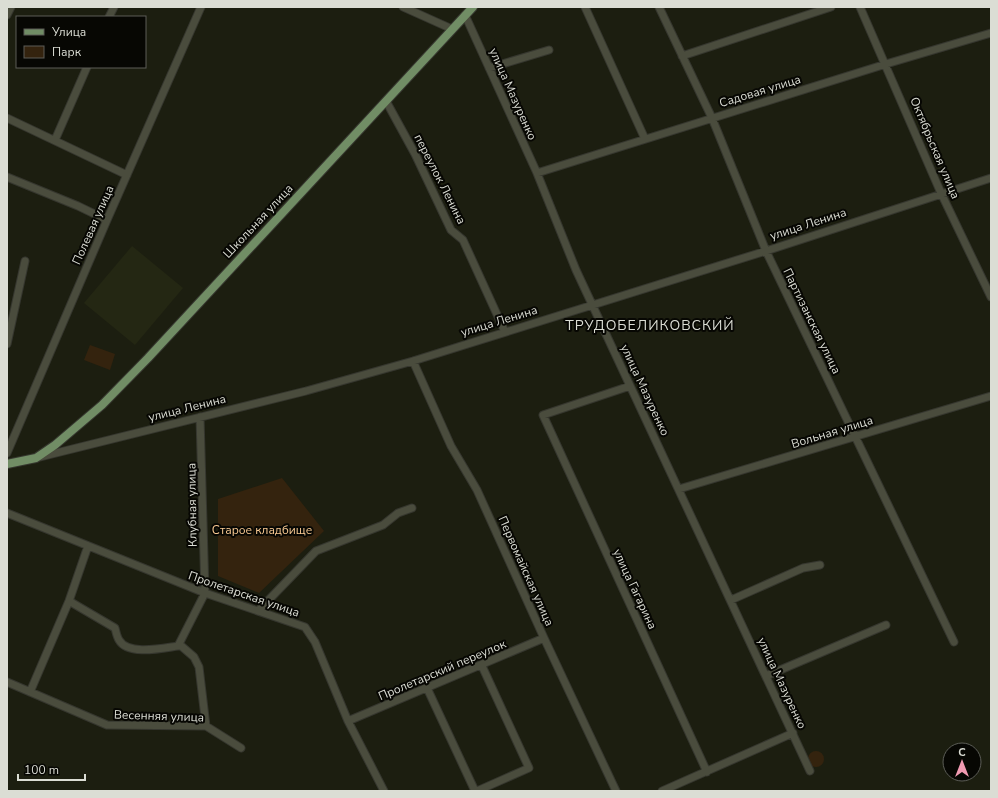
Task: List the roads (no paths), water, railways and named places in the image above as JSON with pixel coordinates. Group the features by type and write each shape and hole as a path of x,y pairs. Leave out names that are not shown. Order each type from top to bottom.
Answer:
{"main road":[{"name":"Школьная улица","path":"7,464 36,458 55,449 102,405 148,358 473,7"}],"street":[{"path":"7,15 11,7"},
{"path":"110,16 114,7"},
{"name":"Полевая улица","path":"7,453 107,220 201,7"},
{"path":"403,7 452,29"},
{"path":"585,7 645,139"},
{"name":"Партизанская улица","path":"659,7 712,118 766,251 954,642"},
{"path":"682,56 831,7"},
{"name":"Октябрьская улица","path":"860,7 886,64 941,194 991,297"},
{"name":"улица Мазуренко","path":"465,15 537,173 576,270 810,771"},
{"name":"Садовая улица","path":"537,173 886,64 991,34"},
{"path":"489,68 549,50"},
{"path":"55,140 87,68"},
{"name":"переулок Ленина","path":"386,101 415,154 451,230 463,240 505,332"},
{"path":"7,118 127,175"},
{"path":"7,177 78,206 107,220"},
{"name":"улица Ленина","path":"55,449 200,417 306,391 413,361 766,251 991,178"},
{"path":"7,344 25,261"},
{"name":"Первомайская улица","path":"413,361 451,446 477,490 544,638 616,791"},
{"name":"улица Гагарина","path":"630,386 543,415 707,772"},
{"name":"Вольная улица","path":"679,489 991,396"},
{"name":"Клубная улица","path":"200,417 205,593"},
{"path":"258,611 316,551 383,525 398,513 412,508"},
{"name":"Пролетарская улица","path":"7,512 205,593 305,627 315,642 348,721 384,791"},
{"path":"30,692 69,601 88,546"},
{"path":"731,600 803,568 820,565"},
{"path":"69,601 115,628 120,641 128,648 155,649 178,646 180,644 205,593"},
{"path":"766,676 886,625"},
{"name":"Пролетарский переулок","path":"348,721 482,666 544,638"},
{"path":"180,644 194,657 200,667 206,726"},
{"path":"427,688 476,791 529,768 482,666"},
{"name":"Весенняя улица","path":"7,682 107,725 206,726 241,748"},
{"path":"662,791 793,733"}],"district":[{"name":"ТРУДОБЕЛИКОВСКИЙ","path":"650,325"}],"park label":[{"name":"Старое кладбище","path":"262,530"}]}
